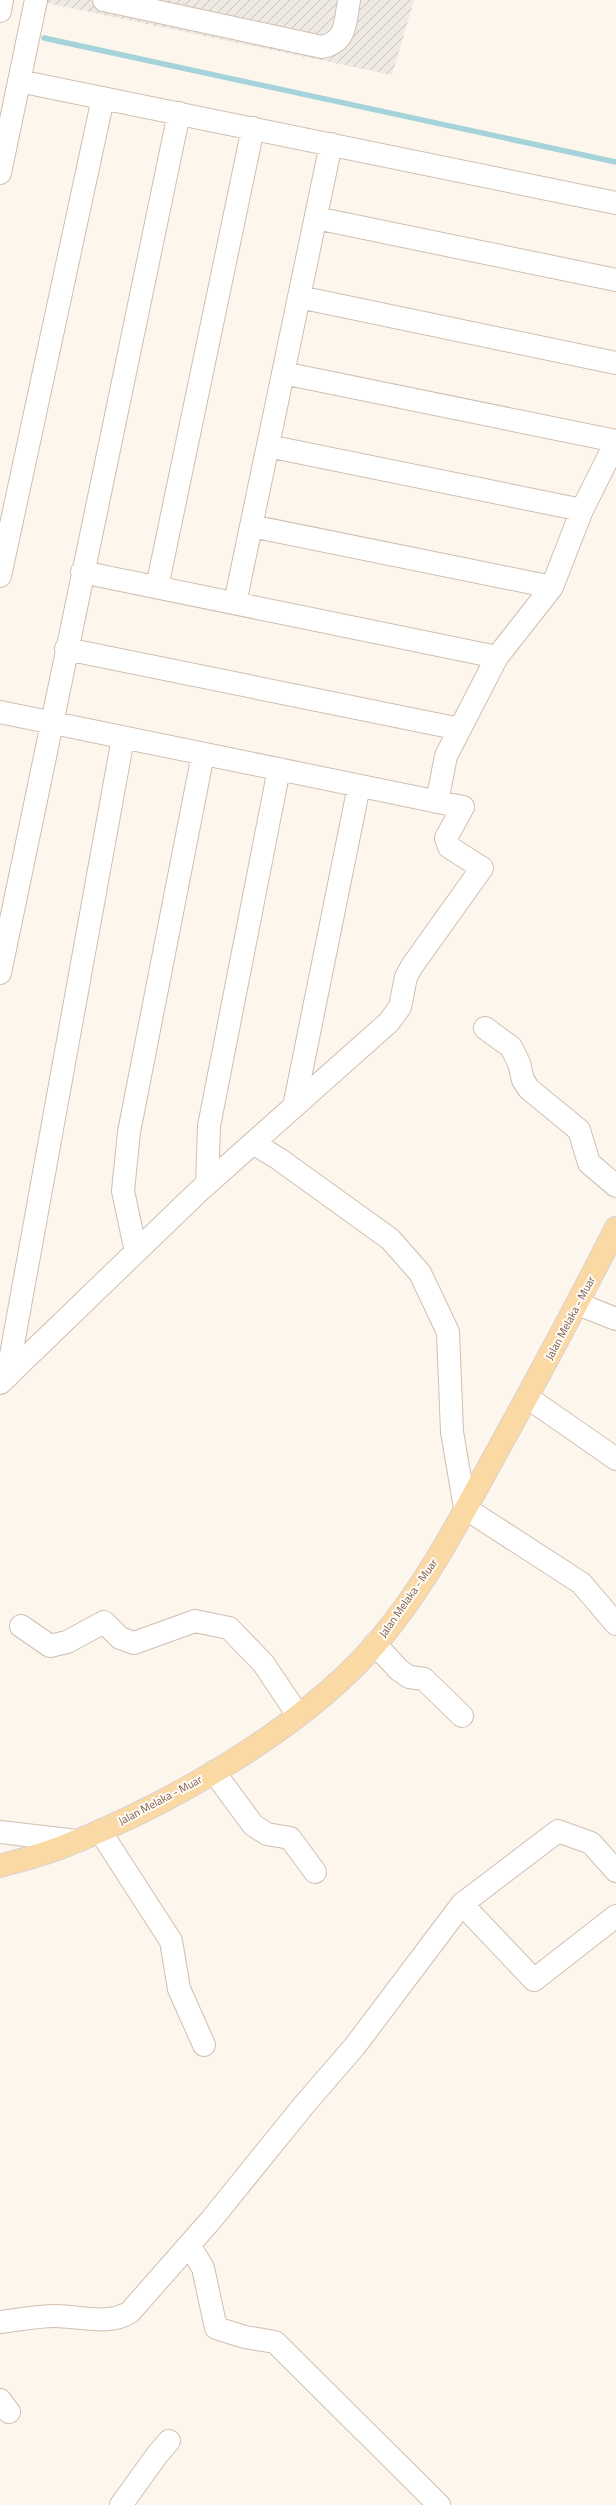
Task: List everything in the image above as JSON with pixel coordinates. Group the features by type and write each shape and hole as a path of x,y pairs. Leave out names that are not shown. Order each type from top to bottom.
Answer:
{"main road":[{"name":"Jalan Melaka - Muar","path":"0,1866 77,1841 100,1831 130,1817 214,1772 298,1715 344,1676 375,1644 410,1598 465,1508 578,1304 616,1228"}],"street":[{"path":"0,11 2,0"},
{"path":"0,174 36,0"},
{"path":"104,0 322,47 332,45 341,37 350,0"},
{"path":"19,81 616,203"},
{"path":"0,576 103,98"},
{"path":"0,973 82,572 179,113"},
{"path":"157,587 253,128"},
{"path":"235,603 331,144"},
{"path":"316,218 616,280"},
{"path":"299,297 616,363"},
{"path":"283,373 616,442 582,510 552,587 497,657 446,756 437,802"},
{"path":"268,446 582,510"},
{"path":"251,526 552,587"},
{"path":"82,572 497,657"},
{"path":"66,649 460,729"},
{"path":"0,712 463,807 446,838 449,847 482,868 412,966 406,977 400,1007 389,1022 206,1184 3,1380"},
{"path":"3,1380 123,738"},
{"path":"136,1252 123,1191 129,1132 203,754"},
{"path":"206,1184 209,1126 279,769"},
{"path":"294,1107 359,786"},
{"path":"485,1028 511,1047 520,1064 523,1080 529,1089 579,1130 590,1163 616,1186"},
{"path":"253,1143 286,1164 390,1240 420,1273 448,1332 452,1432 465,1508 581,1583 616,1624"},
{"path":"578,1304 616,1319"},
{"path":"527,1397 616,1459"},
{"path":"21,1626 50,1646 67,1642 104,1622 120,1638 134,1643 195,1622 229,1628 263,1663 298,1715"},
{"path":"375,1644 399,1670 409,1677 424,1679 462,1716"},
{"path":"214,1772 253,1825 267,1834 290,1838 315,1872"},
{"path":"100,1831 171,1941 179,1989 204,2045"},
{"path":"0,1832 77,1841"},
{"path":"0,2322 54,2316 96,2319 121,2318 130,2312 189,2245 356,2046 462,1904 558,1832 591,1843 616,1871"},
{"path":"462,1904 534,1980 616,1916"},
{"path":"189,2245 203,2268 216,2328 245,2337 275,2342 439,2505"},
{"path":"121,2505 157,2455 169,2442"}],"shaded area":[{"path":"32,0 414,0 392,75"}],"waterway":[{"path":"44,38 616,162"}]}
